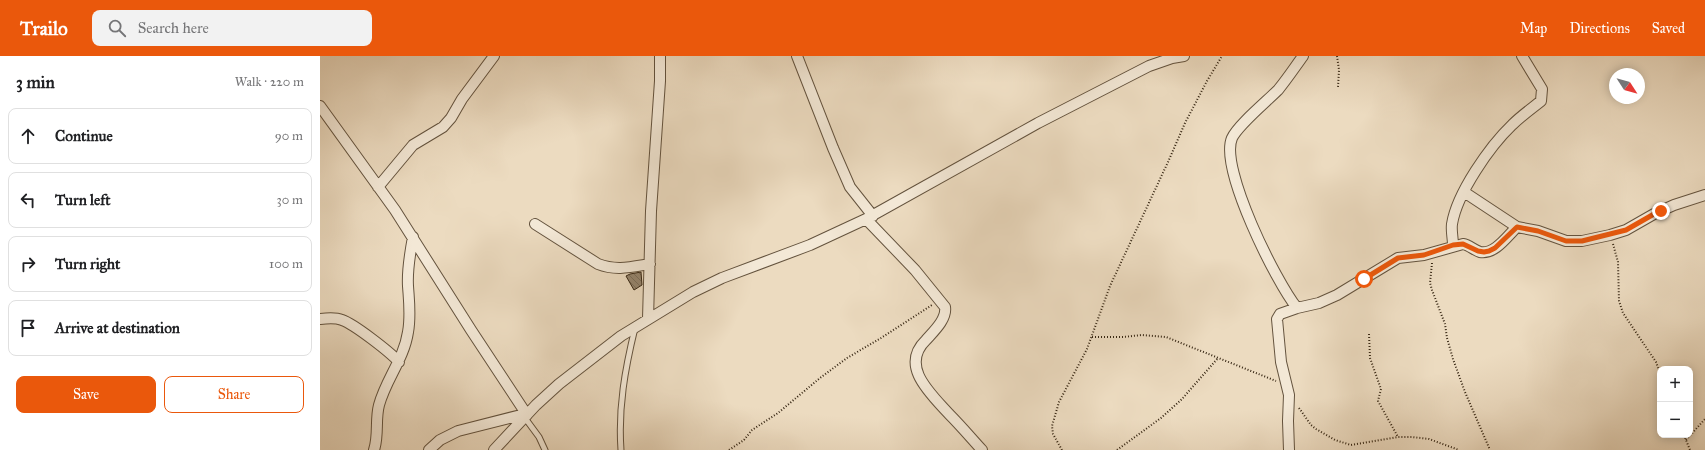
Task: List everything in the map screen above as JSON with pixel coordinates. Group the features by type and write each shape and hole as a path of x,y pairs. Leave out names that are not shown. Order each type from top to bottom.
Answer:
{"street":[{"path":"378,187 413,145 436,132 451,118 462,99 494,56"},
{"path":"648,319 652,204 660,81 660,56"},
{"path":"797,56 850,187 869,217 945,307 944,316 933,332 921,345 916,355 916,366 922,382 934,398 982,450"},
{"path":"494,450 558,384 635,327 693,292 722,278 810,245 869,217 1045,120 1149,66 1172,58 1184,56"},
{"path":"1297,308 1289,298 1268,258 1242,201 1232,165 1229,146 1239,129 1279,89 1303,56"},
{"path":"1453,245 1452,224 1459,201 1464,192 1495,144 1524,114 1541,101 1542,89 1522,56"},
{"path":"320,106 413,237 432,270 526,416"},
{"path":"1464,192 1517,227 1538,231 1566,241 1582,241 1626,230 1654,214 1674,205 1705,195"},
{"path":"535,224 598,264 609,268 621,269 650,264"},
{"path":"1289,450 1288,391 1281,362 1277,319 1280,314 1319,303 1337,295 1398,258 1433,252 1453,245 1463,244 1478,251 1489,251 1495,248 1517,227"},
{"path":"374,450 376,442 376,416 379,405 389,380 405,348 408,330 408,266 413,237"},
{"path":"320,319 333,318 342,320 386,349 399,362"},
{"path":"429,450 440,440 458,431 526,416"}],"lane":[{"path":"621,450 620,408 623,385 635,327"},
{"path":"526,416 540,437 545,450"}],"path":[{"path":"1062,450 1052,434 1053,419 1059,402 1067,385 1081,363 1124,253 1185,123 1207,80 1222,56"},
{"path":"1337,56 1339,70 1338,87"},
{"path":"1610,235 1618,262 1619,302 1623,313 1657,366"},
{"path":"1433,252 1430,283 1432,290 1445,324 1453,359 1465,392 1490,450"},
{"path":"729,450 744,440 752,430 778,413 847,358 940,300"},
{"path":"1369,334 1370,358 1380,389 1378,401 1398,437"},
{"path":"1092,337 1160,336 1273,379 1288,391 1311,425 1339,442 1351,445 1398,437 1412,437 1429,439 1459,450"},
{"path":"1117,450 1167,414 1218,358"},
{"path":"1690,450 1686,440 1705,419"}],"building":[{"path":"641,272 642,285 634,290 626,276"}],"route":[{"path":"1364,279 1398,258 1424,255 1453,245 1466,244 1478,251 1489,251 1495,248 1517,227 1538,231 1566,241 1582,241 1626,230 1661,211"}]}
